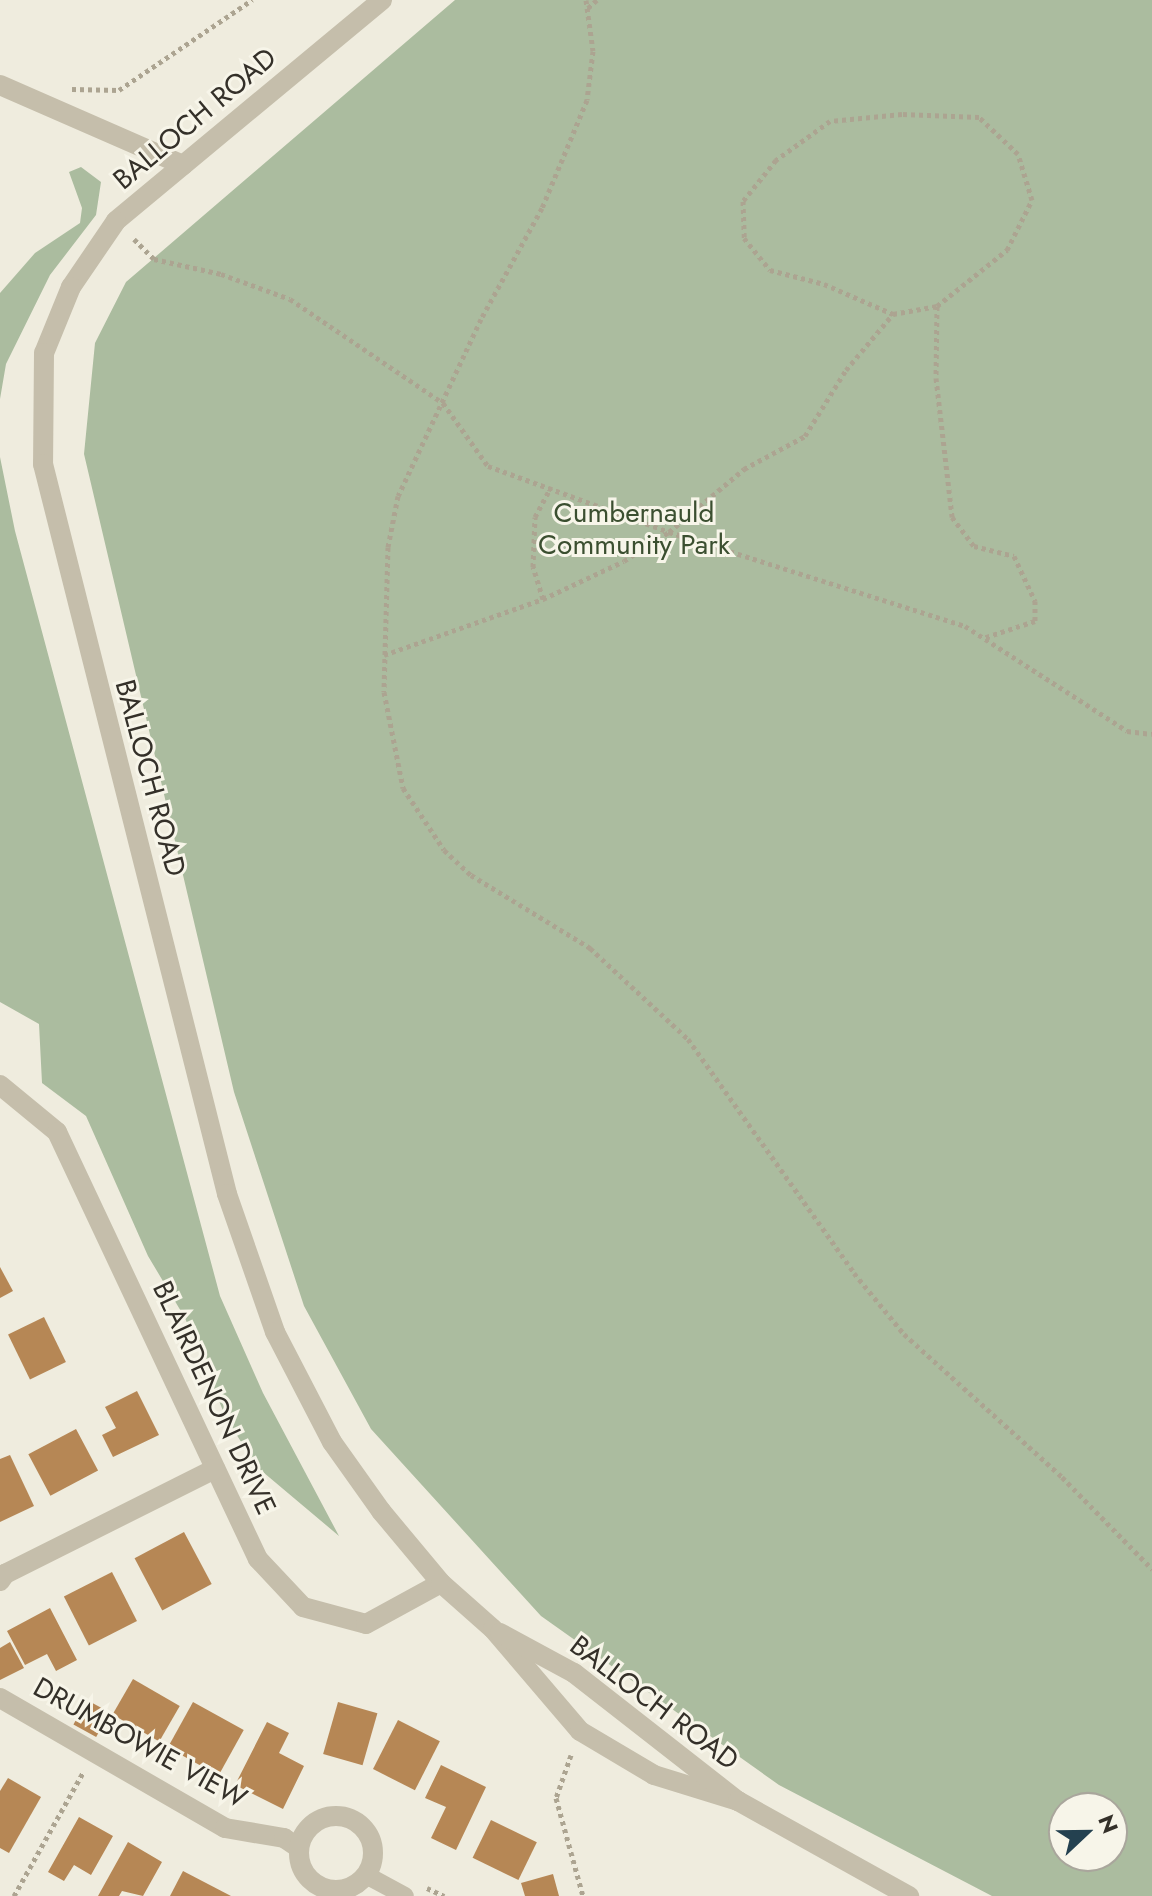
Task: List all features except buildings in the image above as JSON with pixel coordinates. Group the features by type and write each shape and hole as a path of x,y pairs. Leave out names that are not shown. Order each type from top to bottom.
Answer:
{"street":[{"name":"BALLOCH ROAD","path":"382,0 116,221 71,287 44,353 43,464 65,570 227,1194 275,1332 332,1442 441,1583 493,1629 580,1731 654,1775 738,1801"},
{"path":"0,85 183,165"},
{"name":"BLAIRDENON DRIVE","path":"0,1085 57,1132 258,1559 303,1607 366,1624 441,1583"},
{"path":"0,1581 5,1574 215,1469"},
{"name":"BALLOCH ROAD","path":"493,1629 574,1673 738,1801 909,1896"},
{"name":"DRUMBOWIE VIEW","path":"0,1698 225,1828 284,1838 299,1848"},
{"path":"351,1819 373,1844 366,1875 351,1888 323,1886 302,1867 299,1848 318,1820 351,1819"}],"lane":[{"path":"366,1875 405,1896"}],"path":[{"path":"61,88 119,90 252,0"},
{"path":"586,0 593,51 587,100 542,208 481,319 398,496 388,547 384,655 390,738 403,788 444,850 471,875 590,948 688,1039 854,1273 904,1334 1062,1477 1152,1569"},
{"path":"587,9 597,0"},
{"path":"902,114 979,117 1018,154 1032,200 1007,250 937,306 893,314 824,284 770,270 744,238 743,201 776,160 830,121 902,114"},
{"path":"116,221 154,259 221,274 290,299 443,403 488,466 669,532 818,576 965,626 1127,731 1152,734"},
{"path":"937,306 936,378 952,517 974,546 1014,556 1035,601 1035,621 982,638"},
{"path":"384,655 543,599 624,561 669,532 744,469 805,436 846,370 893,314"},
{"path":"543,599 533,567 535,517 551,487"},
{"path":"580,1731 556,1798 583,1896"},
{"path":"14,1896 94,1753"}],"green space":[{"name":"Cumbernauld Community Park","path":"455,0 1152,0 1152,1896 992,1896 779,1785 541,1616 371,1429 304,1306 234,1092 84,454 95,343 126,282"},
{"path":"81,167 101,182 96,215 50,275 6,364 0,399 0,293 35,253 80,223 82,208 69,172"},
{"path":"0,457 15,531 220,1296 263,1393 339,1536 257,1467 226,1418 185,1318 148,1256 86,1116 42,1083 39,1024 0,1002"}]}
